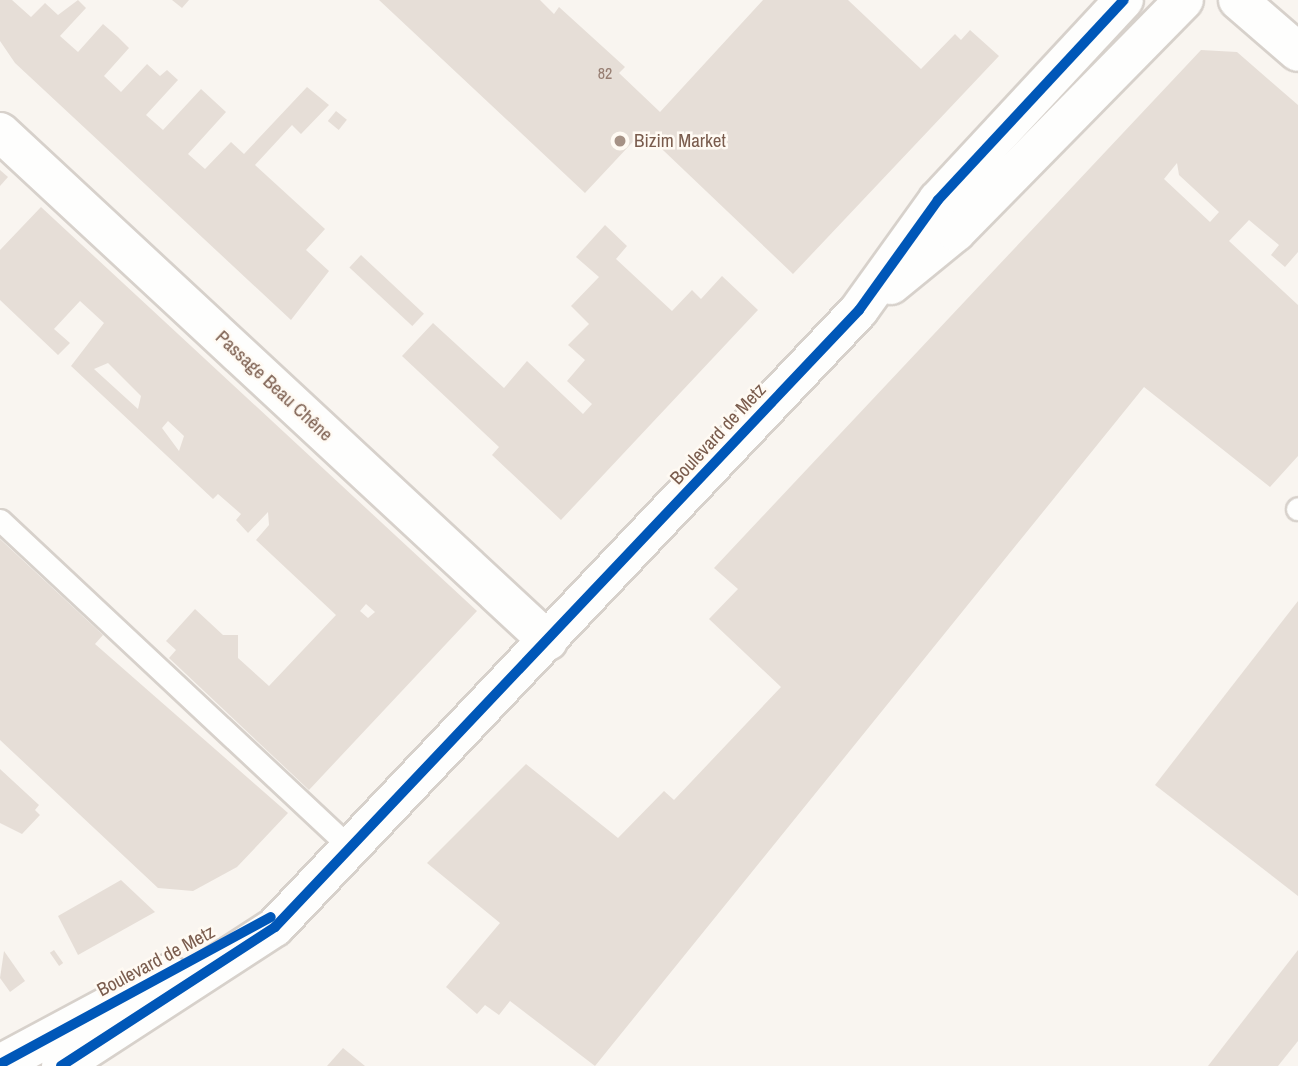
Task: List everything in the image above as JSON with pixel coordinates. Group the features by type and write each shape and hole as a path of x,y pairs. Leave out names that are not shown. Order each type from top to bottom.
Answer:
{"main road":[{"name":"Boulevard de Metz","path":"61,1066 239,954 322,879 859,310 939,200 1124,0"},
{"name":"Boulevard de Metz","path":"859,310 956,232 1184,0"},
{"path":"1238,0 1298,52"},
{"name":"Passage Beau Chêne","path":"0,132 548,641"},
{"name":"Boulevard de Metz","path":"0,1064 225,945 322,879"}],"lane":[{"path":"0,520 351,849"}],"building":[{"path":"0,0 12,0 31,17 45,3 58,15 78,0 86,8 60,36 78,52 103,24 118,37 129,48 104,76 121,92 147,64 160,76 167,70 178,80 146,115 163,130 201,89 226,112 188,154 205,169 231,142 244,154 307,87 329,105 301,134 292,125 255,165 325,229 306,250 329,271 291,320 15,63 0,41"},
{"path":"172,0 189,0 182,8"},
{"path":"379,0 540,0 554,14 559,7 625,67 619,73 660,112 763,0 848,0 921,69 955,34 961,40 970,30 999,56 793,274 643,131 585,193"},
{"path":"1201,50 1237,52 1298,105 1298,252 1285,267 1271,255 1279,245 1249,220 1229,241 1298,305 1298,456 1270,487 1144,387 595,1066 510,1001 499,1015 485,1005 477,1014 446,987 500,923 427,863 526,764 618,838 664,791 674,800 781,687 709,619 738,589 714,568","holes":["1177,163 1179,175 1219,212 1210,222 1164,179"]},
{"path":"336,111 347,120 339,130 328,121"},
{"path":"0,170 8,177 0,186"},
{"path":"41,207 477,611 309,790 169,658 176,650 166,641 195,609 223,635 238,635 238,658 269,686 336,615 256,540 269,525 268,512 248,533 236,520 241,514 218,494 213,499 71,366 104,323 80,301 54,329 70,343 58,355 0,300 0,250","holes":["108,363 141,396 138,409 94,369","168,421 184,436 179,451 162,428","366,604 375,612 368,618 360,611"]},
{"path":"605,225 627,246 616,259 672,311 692,290 701,299 722,276 758,310 561,520 492,455 499,447 402,356 433,323 504,388 527,361 583,414 592,404 567,381 585,360 568,345 589,324 571,306 599,277 576,257"},
{"path":"361,255 424,314 412,326 349,267"},
{"path":"0,539 103,635 95,644 288,813 237,867 193,891 158,888 0,740"},
{"path":"1298,601 1298,896 1155,785"},
{"path":"0,769 39,805 35,810 40,815 22,834 0,823"},
{"path":"121,880 155,912 78,955 58,916"},
{"path":"54,950 63,963 59,966 50,953"},
{"path":"1298,950 1298,1041 1278,1066 1208,1066"},
{"path":"4,951 25,981 10,992 0,978"},
{"path":"343,1048 365,1066 327,1066"}],"cycle path":[{"path":"61,1066 275,927 859,310 938,200 1124,0"},
{"path":"0,1064 271,917"}],"place":[{"name":"Bizim Market","path":"620,141"}]}
